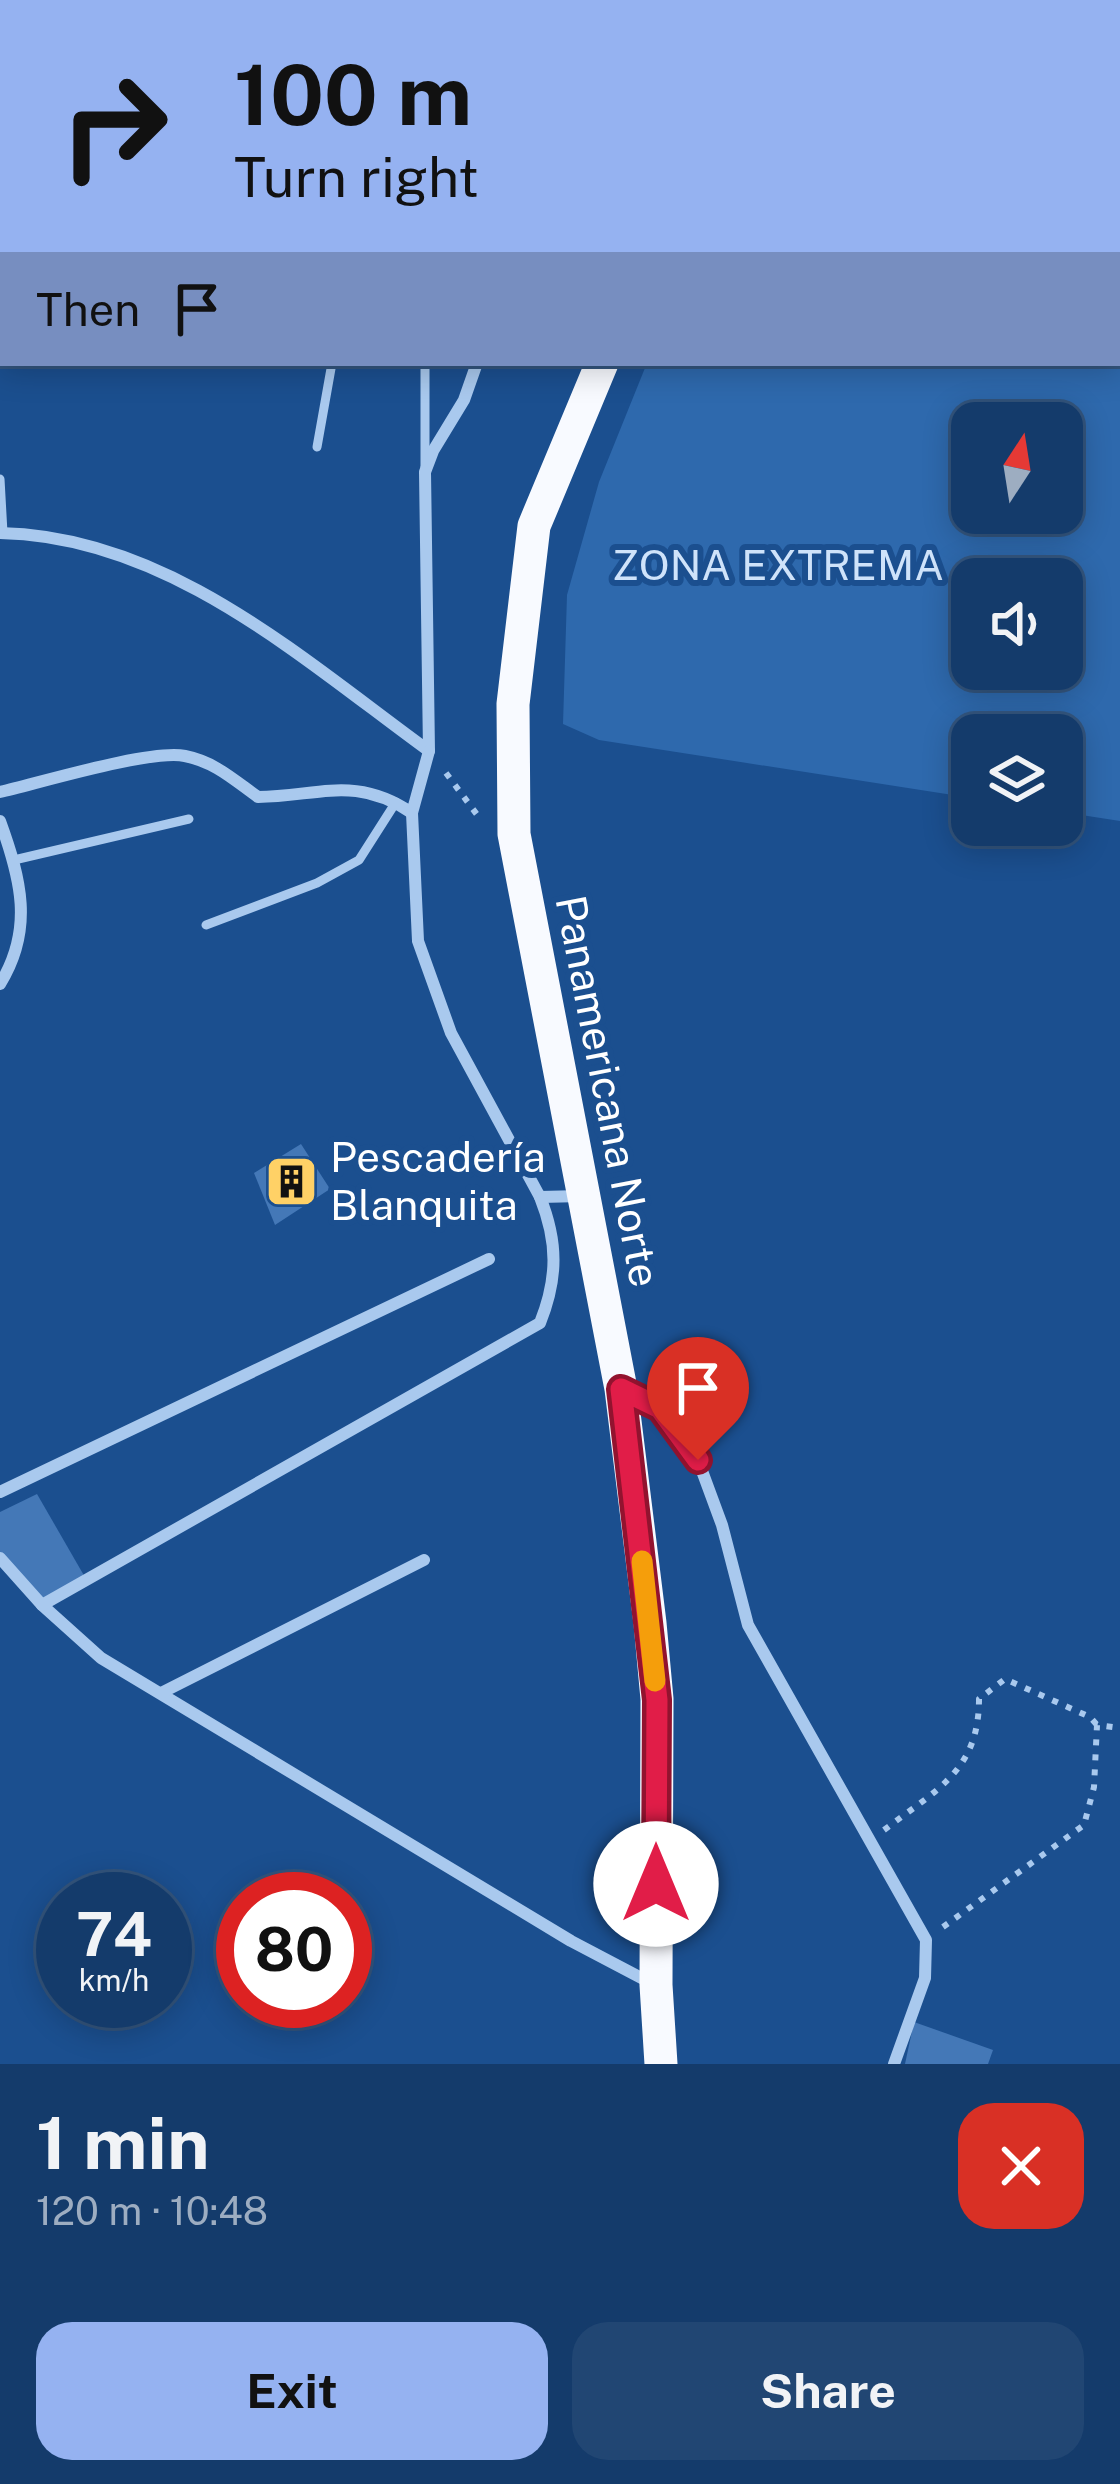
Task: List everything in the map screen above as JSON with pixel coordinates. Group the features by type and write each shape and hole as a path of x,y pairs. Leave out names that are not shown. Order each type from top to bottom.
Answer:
{"highway":[{"name":"Panamericana Norte","path":"601,366 534,526 512,704 514,834 621,1389 657,1700 656,1985 661,2064"}],"street":[{"path":"42,1606 540,1323 548,1302 554,1233 540,1197 451,1033 418,940 412,813 429,751 425,472 464,400 476,366"},
{"path":"2,533 51,534 158,568 329,675 429,751"},
{"path":"0,792 181,754 212,764 258,796 364,789 412,813"},
{"path":"0,820 14,860 23,917 17,955 0,984"},
{"path":"540,1197 583,1196"},
{"path":"0,1492 489,1259"},
{"path":"621,1389 660,1408 698,1460 722,1525 748,1625 926,1940 925,1978 894,2064"},
{"path":"0,1558 42,1606 101,1658 571,1941 656,1985"},
{"path":"161,1693 424,1561"}],"lane":[{"path":"317,447 331,366"},
{"path":"424,366 425,472"},
{"path":"0,479 2,533"},
{"path":"206,925 317,883 359,860 396,802"},
{"path":"14,860 189,819"}],"path":[{"path":"429,751 520,871"},
{"path":"870,1842 950,1779 973,1749 980,1699 1005,1678 1090,1717 1097,1725 1120,1728"},
{"path":"926,1940 1084,1825 1094,1787 1097,1725"}],"green space":[{"name":"ZONA EXTREMA","path":"646,366 1120,366 1120,821 1083,815 1083,714 951,714 951,795 599,740 563,724 567,595 599,482"}],"building":[{"name":"Pescadería Blanquita","path":"301,1144 330,1189 275,1225 254,1173"},
{"path":"37,1494 86,1579 43,1602 0,1552 0,1512"},
{"path":"914,2022 993,2050 988,2064 905,2064"}],"slow traffic":[{"path":"642,1561 655,1681"}],"place":[{"name":"Pescadería Blanquita","path":"291,1181"}],"route":[{"path":"656,1884 657,1700 621,1389 660,1408 698,1460"}]}
